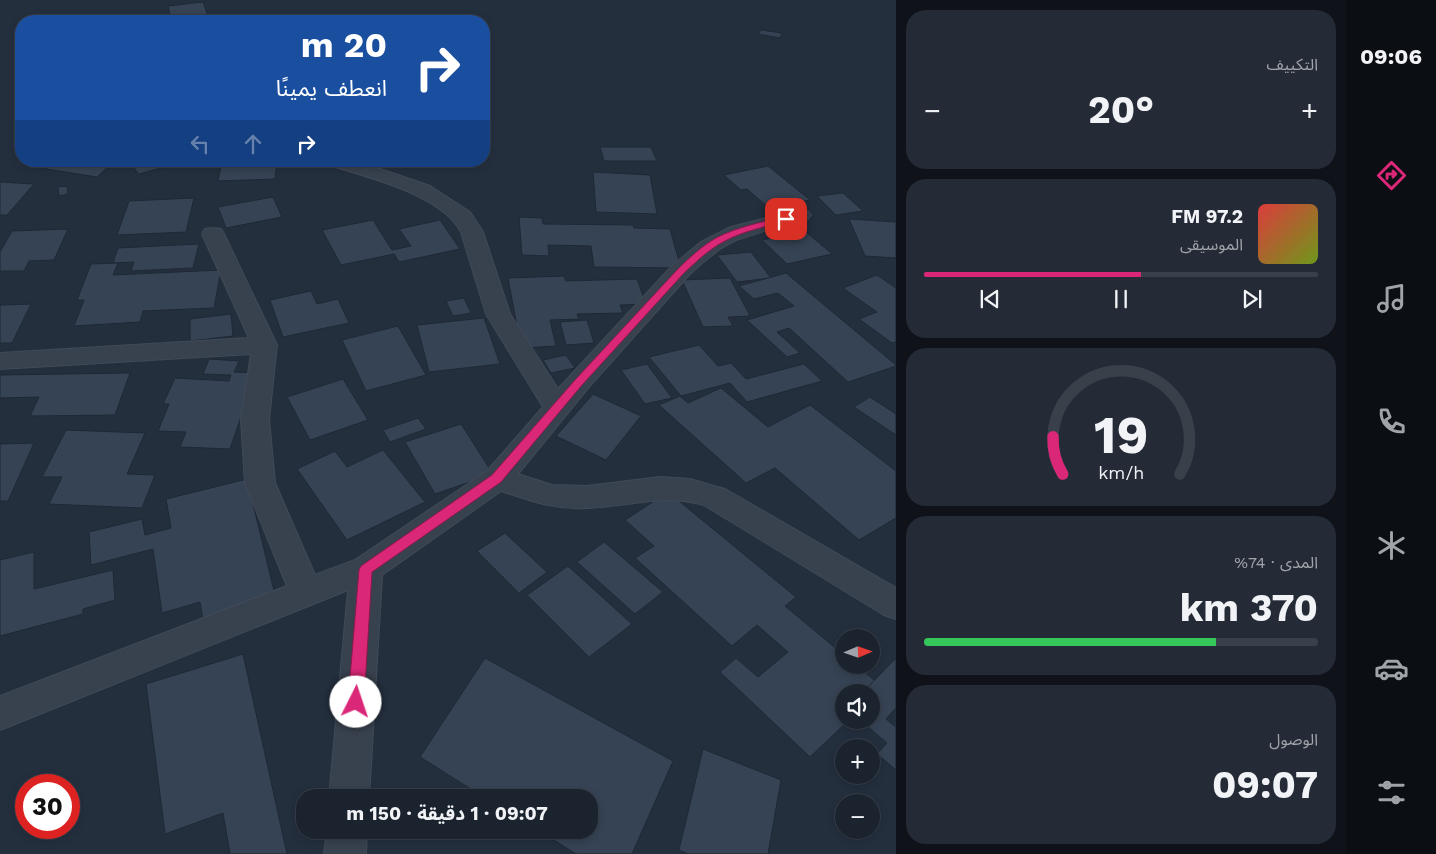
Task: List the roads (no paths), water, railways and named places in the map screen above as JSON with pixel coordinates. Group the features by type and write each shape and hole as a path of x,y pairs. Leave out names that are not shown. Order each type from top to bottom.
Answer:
{"street":[{"path":"355,167 423,190 463,216 472,232 498,314 557,408"},
{"path":"0,713 366,570 497,479 557,408 674,278 699,254 720,240 758,226 800,215"},
{"path":"213,234 266,346 255,419 260,483 306,593"},
{"path":"0,361 266,346"},
{"path":"497,479 552,496 587,497 660,488 690,490 714,497 896,605"},
{"path":"350,789 366,570"},
{"path":"345,854 346,839"}]}
